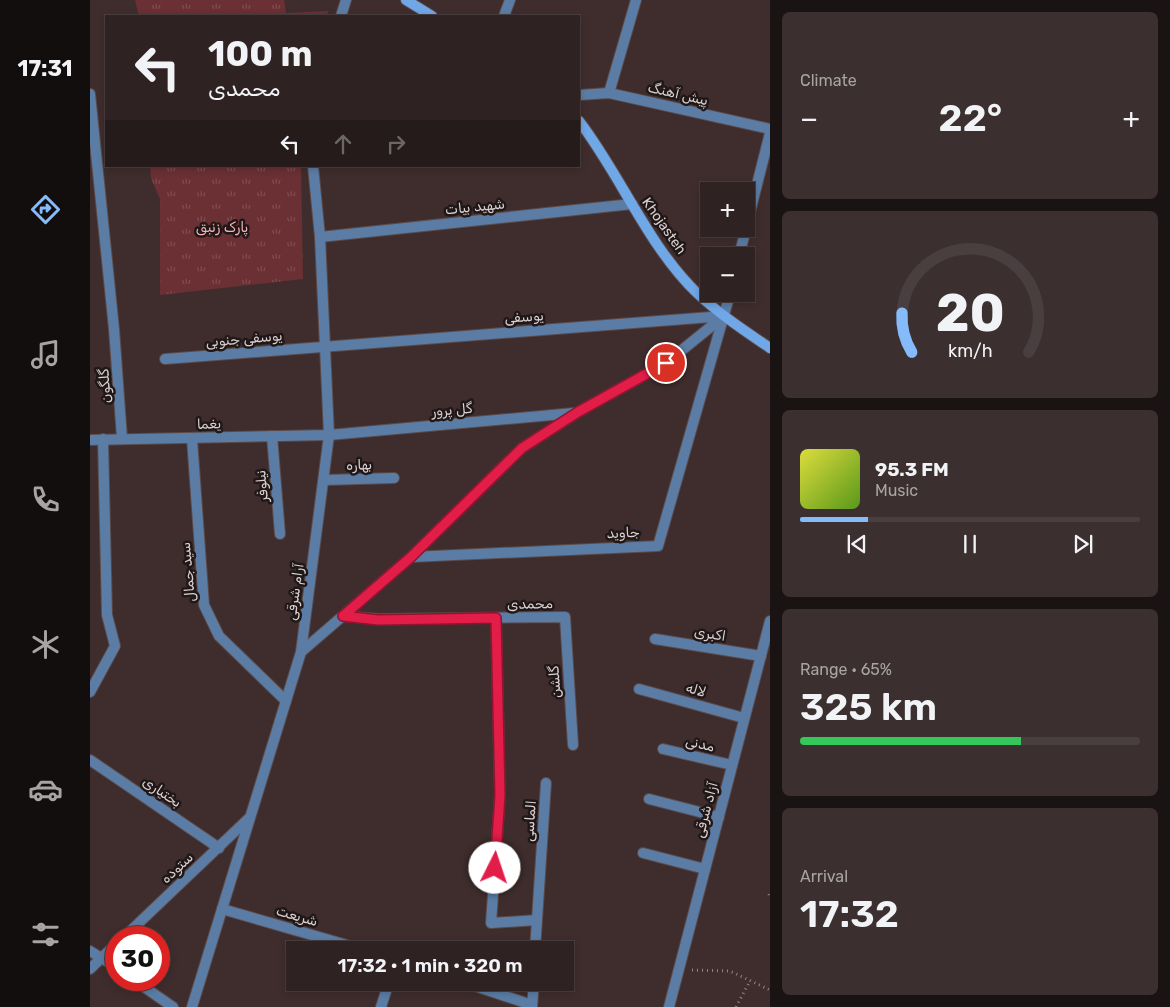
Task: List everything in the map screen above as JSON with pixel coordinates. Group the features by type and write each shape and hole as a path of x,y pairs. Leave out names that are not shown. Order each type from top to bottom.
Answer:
{"main road":[{"path":"406,0 430,15"},
{"name":"Khojasteh","path":"580,123 673,264 696,292 724,316 770,348"}],"street":[{"path":"341,15 346,0"},
{"path":"504,15 510,0"},
{"path":"608,93 636,0"},
{"name":"پیش آهنگ","path":"580,95 608,93 770,129"},
{"name":"گلگون","path":"90,94 114,329 122,438"},
{"path":"755,192 770,133"},
{"name":"آرام شرقی","path":"192,1007 248,819 301,652 325,480 329,435 320,237 313,167"},
{"name":"شهید بیات","path":"320,237 632,204"},
{"path":"301,652 411,557 522,448 578,412 666,363 724,316 728,302"},
{"name":"یوسفی","path":"326,346 724,316"},
{"name":"جاوید","path":"411,557 658,546 724,316"},
{"name":"یوسفی جنوبی","path":"164,359 326,346"},
{"name":"گل پرور","path":"329,435 578,412"},
{"name":"یغما","path":"90,440 329,435"},
{"name":"نیلوفر","path":"272,436 280,534"},
{"path":"90,692 115,646 107,615 103,439"},
{"name":"سید جمال","path":"192,439 204,605 219,636 286,701"},
{"name":"بهاره","path":"325,480 394,478"},
{"name":"محمدی","path":"343,616 378,620 565,617"},
{"name":"گلشن","path":"565,617 573,746"},
{"name":"محمدی","path":"496,618 500,795 491,923 537,920"},
{"name":"آزاد شرقی","path":"669,1007 770,621"},
{"name":"اکبری","path":"655,639 761,656"},
{"name":"لاله","path":"639,689 744,718"},
{"name":"مدنی","path":"663,749 732,765"},
{"name":"بختیاری","path":"90,760 219,848"},
{"name":"الماسی","path":"536,941 546,783"},
{"path":"649,799 718,817"},
{"name":"ستوده","path":"136,926 248,819"},
{"path":"644,854 705,869"},
{"name":"شریعت","path":"222,909 333,941"},
{"path":"90,951 105,960"},
{"path":"90,969 105,955"},
{"path":"150,991 173,1007"},
{"path":"381,1007 386,991"},
{"path":"489,991 532,1006 533,991"}],"path":[{"path":"678,970 730,971 770,990"},
{"path":"736,1007 750,981"}],"green space":[{"path":"135,0 284,0 286,13 328,11 327,15 139,15"},
{"name":"پارک زنبق","path":"150,167 301,167 303,279 160,295 160,199 151,178"}],"route":[{"path":"495,868 500,795 496,618 378,620 343,616 411,557 522,448 578,412 666,363"}]}
